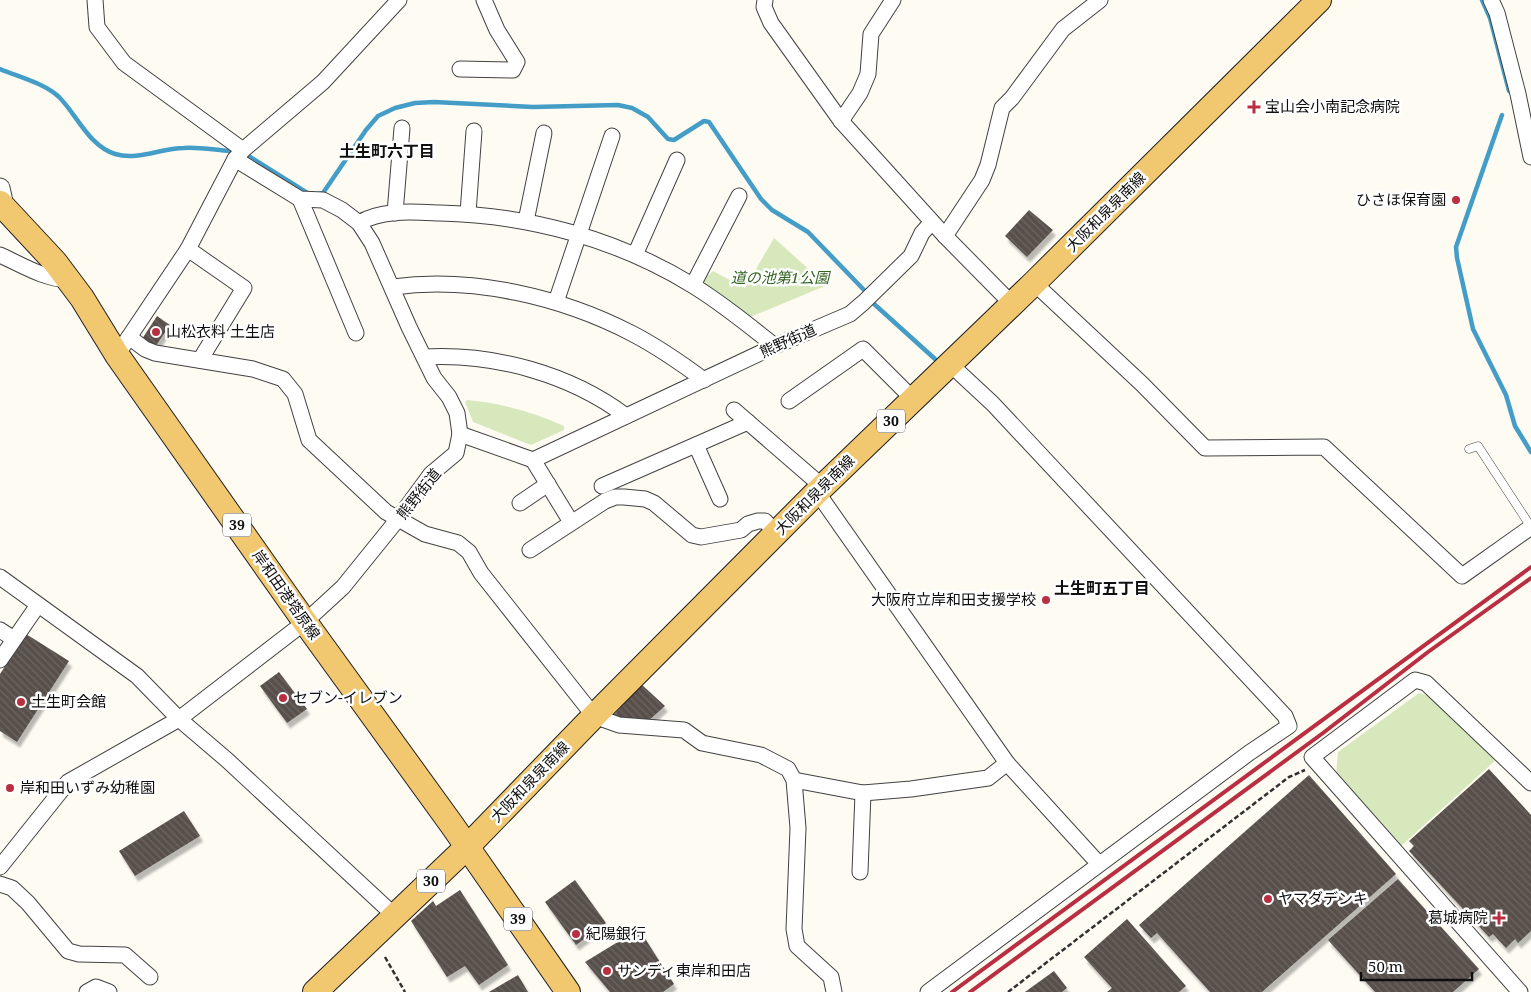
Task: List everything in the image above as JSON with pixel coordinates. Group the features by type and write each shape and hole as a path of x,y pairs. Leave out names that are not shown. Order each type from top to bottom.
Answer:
{"main road":[{"name":"大阪和泉泉南線","path":"314,992 468,847 594,716 776,533 1034,283 1319,0"},
{"name":"岸和田港塔原線","path":"1,199 123,346 305,622 468,847 568,992"}],"street":[{"path":"96,0 97,27 124,63 239,154 300,199 356,333"},
{"path":"399,0 324,82 239,154 188,249 123,346 253,369 283,379 295,394 309,440 386,512 425,534 458,543 469,552 481,573 594,716 618,725 684,730 702,743 761,756 788,769 794,780 798,828 794,929 797,946 831,977 834,992"},
{"path":"460,69 513,70 517,62 497,30 484,0"},
{"path":"765,0 764,7 771,23 841,121 945,236 1012,304"},
{"path":"841,121 860,93 868,74 871,34 893,0"},
{"path":"945,236 982,180 988,165 1002,108 1012,98 1063,29 1100,0"},
{"path":"1491,0 1497,12 1531,154"},
{"path":"395,213 402,128"},
{"path":"468,213 474,131"},
{"path":"526,221 544,133"},
{"path":"556,302 612,136"},
{"path":"635,255 677,160"},
{"path":"693,286 739,196"},
{"path":"300,199 323,200 342,210 359,223 372,243 434,378 449,397 457,413 460,434 533,460 571,522"},
{"path":"359,223 370,216 395,213 468,213 526,221 578,234 635,255 693,286 727,309 775,346"},
{"name":"熊野街道","path":"533,460 775,346 850,314 911,256 922,233 932,222"},
{"path":"188,249 244,288 200,360"},
{"path":"0,255 42,275 69,280"},
{"path":"1034,283 1142,384 1205,448 1324,447 1462,576 1531,527"},
{"path":"392,287 407,285 463,285 521,294 556,302 634,334 704,380"},
{"path":"789,401 863,349 913,399"},
{"path":"424,357 468,358 525,368 579,387 606,401 626,416"},
{"path":"928,992 1249,752 1289,726 1286,716 993,404 950,364"},
{"path":"734,410 820,490 1007,763 1099,864"},
{"path":"602,486 748,422"},
{"name":"熊野街道","path":"0,867 68,782 179,719 305,622 343,587 398,519 430,474 456,453 460,434"},
{"path":"696,445 720,498"},
{"path":"520,503 548,484"},
{"path":"530,550 605,501 624,497 645,499 654,503 692,535 701,537 741,530 748,524 758,521 765,522 776,533"},
{"path":"0,577 137,676 179,719 227,760 395,916"},
{"path":"0,660 38,605"},
{"path":"0,630 14,640"},
{"path":"1520,992 1312,757 1415,680 1426,683 1531,783"},
{"path":"794,780 863,793 911,789 988,778 1007,763"},
{"path":"860,872 863,793"},
{"path":"0,884 12,888 68,951 79,954 124,955 150,977"},
{"path":"87,992 96,987 109,992"}],"lane":[{"path":"1469,449 1478,446 1531,527"}],"path":[{"path":"1008,992 1288,777 1317,764"},
{"path":"385,958 405,992"}],"green space":[{"name":"道の池第1公園","path":"774,238 823,282 825,286 748,318 703,285 701,278 704,272 709,275 713,271 745,288"},
{"path":"467,400 492,403 529,412 564,426 564,430 531,445 473,422 465,402"},
{"path":"1419,693 1433,697 1497,759 1401,846 1336,775 1338,752"}],"building":[{"path":"1029,210 1053,230 1027,257 1005,236"},
{"name":"山松衣料 土生店","path":"157,316 170,325 155,347 142,339"},
{"name":"土生町会館","path":"26,634 69,661 17,742 0,731 0,674"},
{"name":"セブン-イレブン","path":"279,672 307,709 287,723 260,686"},
{"path":"641,684 665,706 647,722 621,722 613,716"},
{"name":"葛城病院","path":"1489,769 1531,815 1531,931 1518,943 1515,939 1506,948 1493,934 1489,937 1409,851 1414,846 1409,841"},
{"name":"ヤマダデンキ","path":"1309,775 1396,874 1262,992 1210,992 1157,933 1151,938 1139,925"},
{"path":"184,811 200,836 135,876 119,851"},
{"path":"1398,879 1479,969 1453,992 1375,992 1328,940"},
{"path":"575,880 606,923 576,945 545,902"},
{"path":"460,890 508,965 479,985 465,966 447,977 411,921 433,901 436,906"},
{"path":"1127,919 1186,986 1179,992 1107,992 1112,988 1084,957"},
{"path":"639,929 674,984 663,992 610,992 585,962"},
{"path":"1054,971 1067,988 1062,992 1025,992"},
{"path":"518,975 528,992 489,992"}],"waterway":[{"path":"1482,0 1490,18 1509,91"},
{"path":"0,69 39,84 53,92 66,104 91,137 106,150 115,154 132,156 190,148 230,151"},
{"path":"319,194 323,193 366,130 378,116 395,108 415,103 434,102 533,107 618,105 632,108 648,117 668,139 674,140 704,121 709,122 761,199 772,210 808,232 865,291"},
{"path":"1502,115 1456,247 1473,329 1506,395 1515,426 1531,452"},
{"path":"247,155 309,194"},
{"path":"873,303 935,359"}],"railway":[{"path":"952,992 1531,567"},
{"path":"970,992 1323,733 1428,652 1531,578"}],"place":[{"name":"宝山会小南記念病院","path":"1254,107"},
{"name":"ひさほ保育園","path":"1456,200"},
{"name":"山松衣料 土生店","path":"156,332"},
{"name":"大阪府立岸和田支援学校","path":"1046,600"},
{"name":"セブン-イレブン","path":"283,698"},
{"name":"土生町会館","path":"21,702"},
{"name":"岸和田いずみ幼稚園","path":"10,788"},
{"name":"ヤマダデンキ","path":"1268,899"},
{"name":"葛城病院","path":"1499,918"},
{"name":"紀陽銀行","path":"576,934"},
{"name":"サンディ東岸和田店","path":"607,971"}],"district":[{"name":"土生町六丁目","path":"387,151"},
{"name":"土生町五丁目","path":"1102,588"}]}
